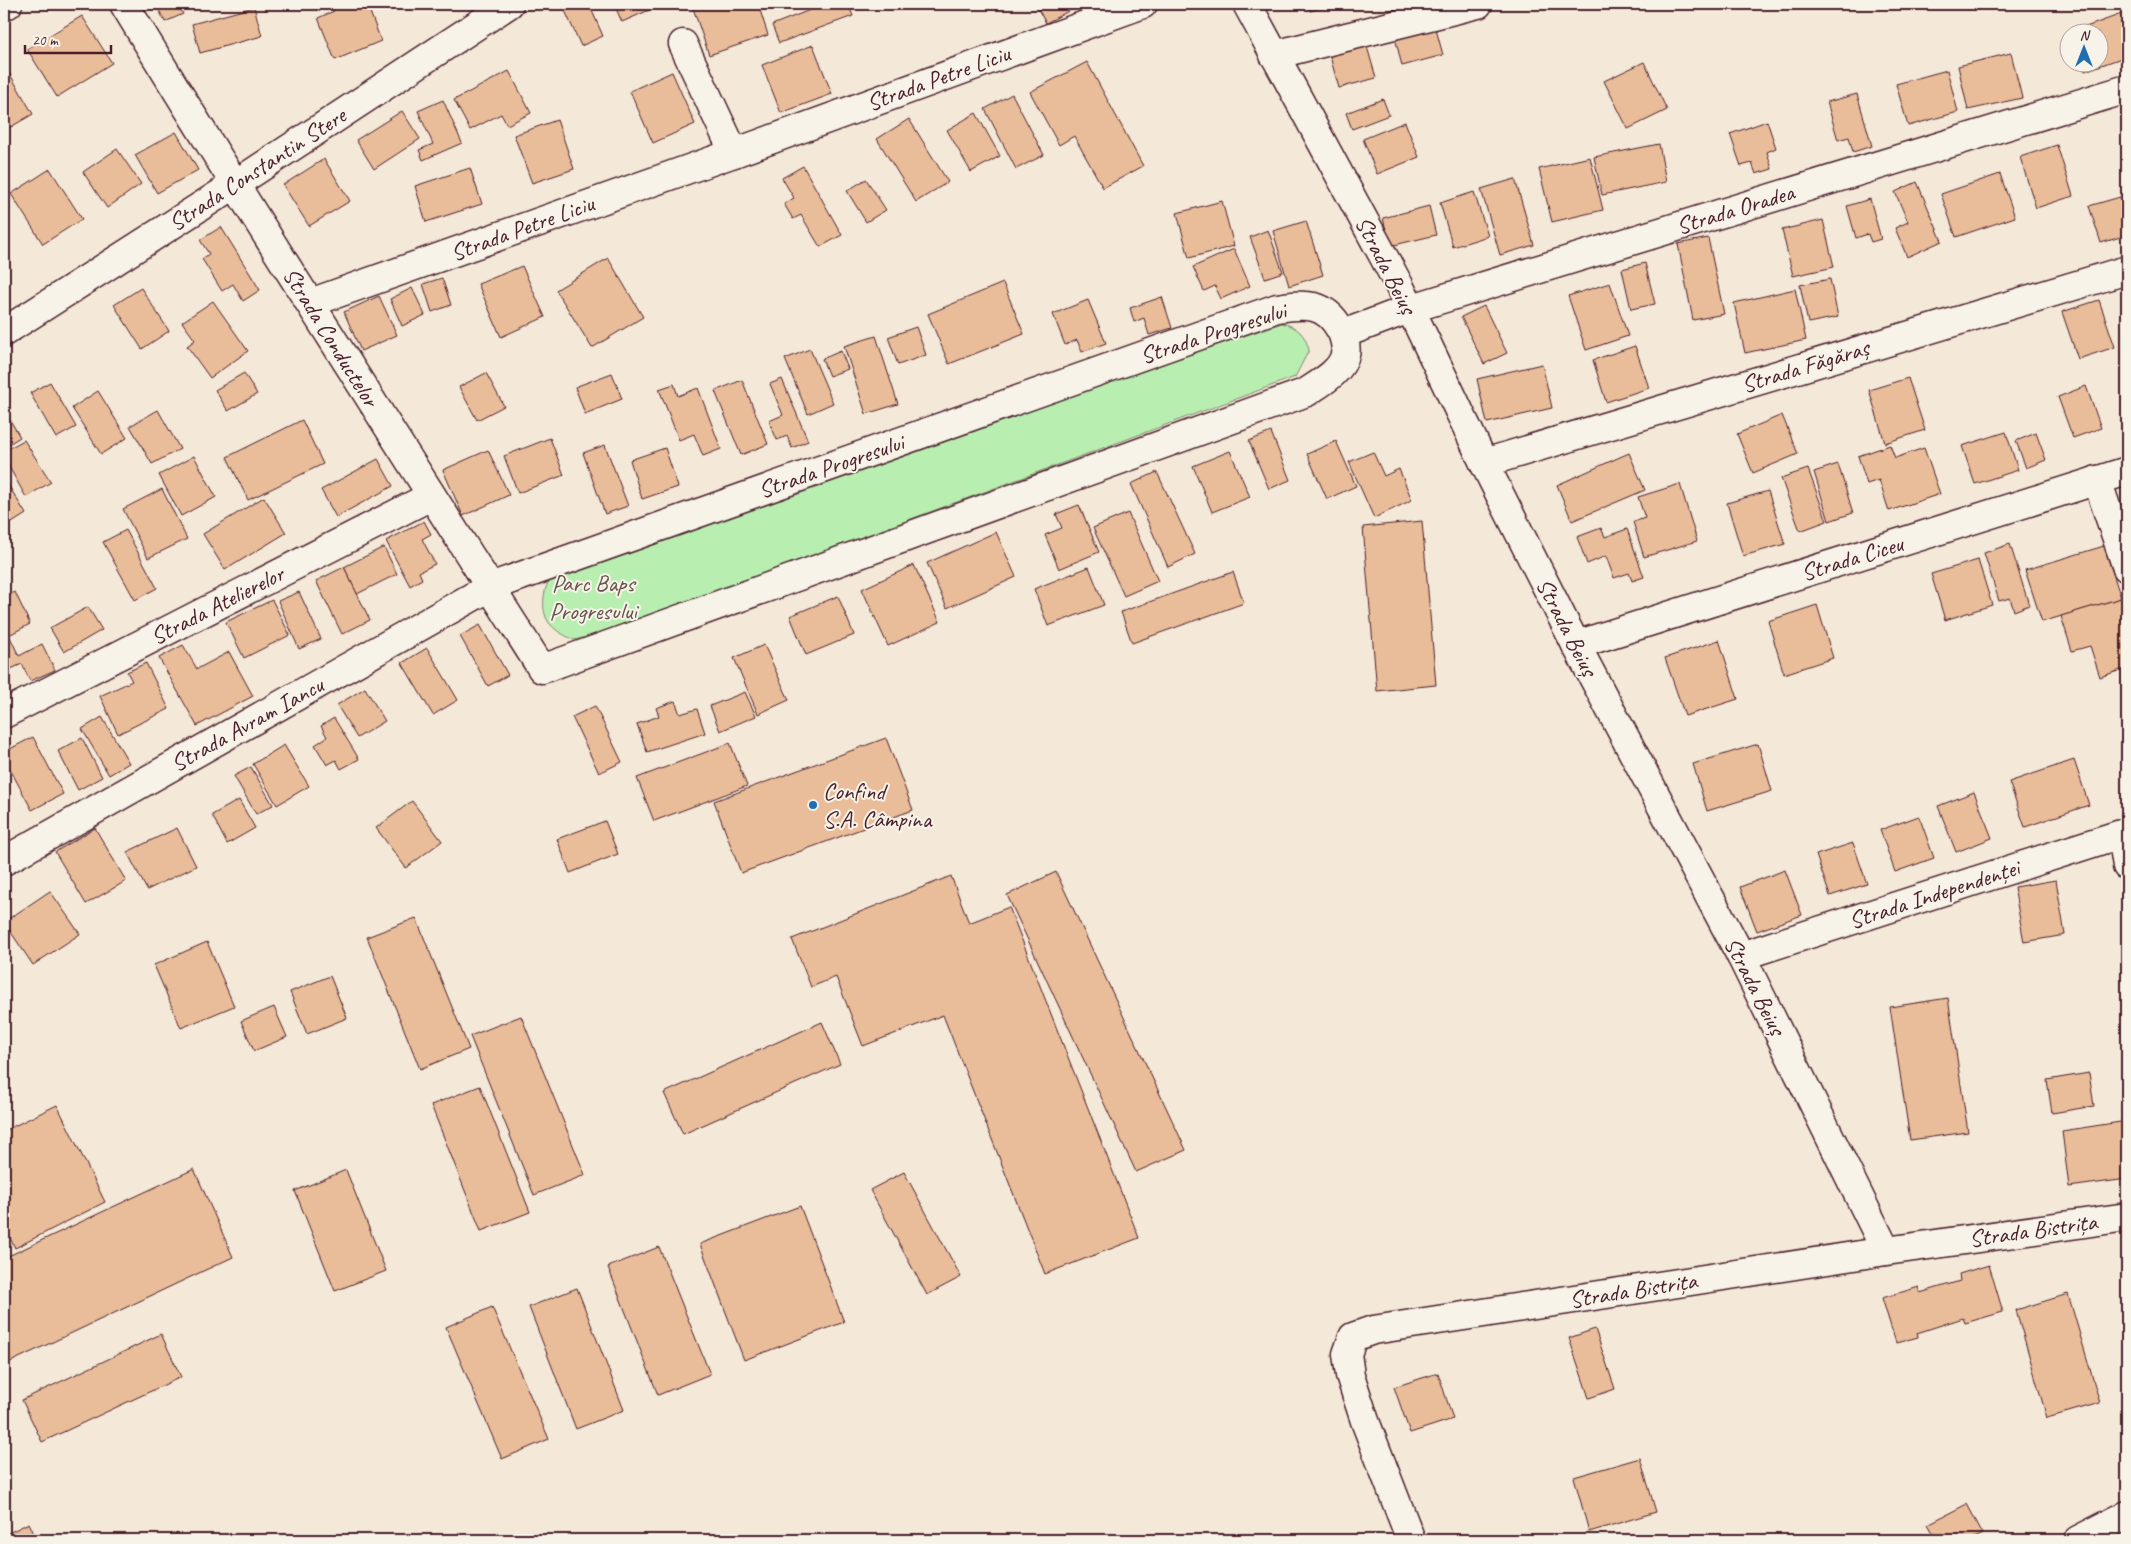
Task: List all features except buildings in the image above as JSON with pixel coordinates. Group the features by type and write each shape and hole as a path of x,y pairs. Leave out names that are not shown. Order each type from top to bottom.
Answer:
{"street":[{"path":"4,6 8,4"},
{"name":"Strada Conductelor","path":"124,4 234,185 542,669 1307,392 1332,375 1345,355 1343,334"},
{"name":"Strada Constantin Stere","path":"4,332 234,185 509,4"},
{"name":"Strada Petre Liciu","path":"310,303 734,153 1143,4"},
{"name":"Strada Beiuș","path":"1247,4 1399,285 1484,463 1576,645 1741,956 1886,1251"},
{"path":"1274,54 1478,4"},
{"path":"684,44 734,153"},
{"name":"Strada Oradea","path":"1343,334 1409,309 2127,90"},
{"name":"Strada Făgăraș","path":"1484,463 2127,270"},
{"name":"Strada Progresului","path":"490,587 1277,308 1300,304 1320,308 1334,318 1343,334"},
{"name":"Strada Ciceu","path":"1576,645 2127,471"},
{"path":"2097,480 2127,568"},
{"name":"Strada Atelierelor","path":"4,714 431,496"},
{"name":"Strada Avram Iancu","path":"4,861 490,587"},
{"path":"2124,833 2127,866"},
{"name":"Strada Independenței","path":"1741,956 2124,833"},
{"name":"Strada Bistrița","path":"1411,1540 1365,1421 1350,1375 1347,1354 1353,1337 1373,1330 1886,1251 2127,1217"},
{"path":"2078,1540 2127,1515"}],"green space":[{"name":"Parc Baps Progresului","path":"1282,323 1297,329 1303,335 1309,350 1295,377 603,633 574,640 556,630 547,619 544,605 545,591 554,571"}],"place":[{"name":"Confind S.A. Câmpina","path":"813,805"}]}
